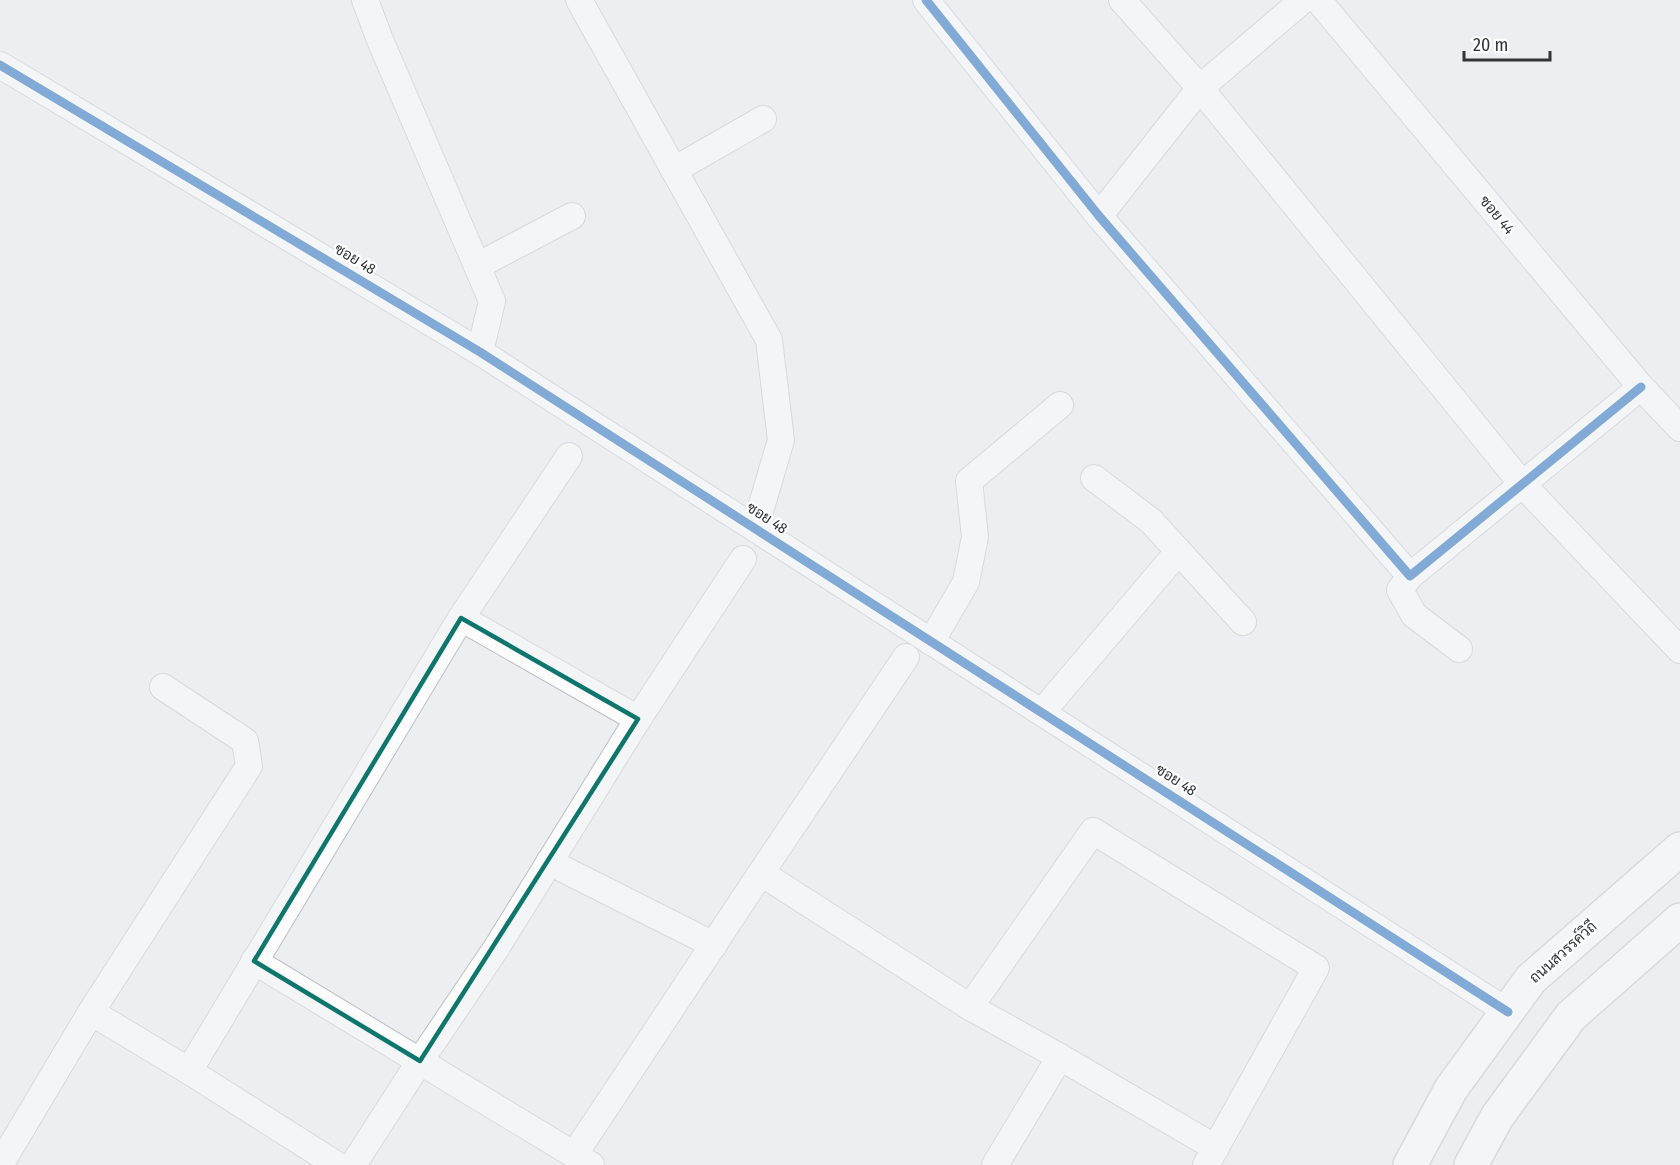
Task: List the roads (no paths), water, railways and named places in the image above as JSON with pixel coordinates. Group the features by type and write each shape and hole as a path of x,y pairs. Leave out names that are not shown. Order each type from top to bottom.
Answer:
{"main road":[{"name":"ถนนสวรรค์วิถี","path":"1410,1165 1451,1089 1531,980 1680,849"},
{"path":"1471,1165 1497,1117 1570,1016 1676,931"}],"street":[{"path":"365,0 492,301 480,352"},
{"path":"579,0 770,340 781,440 755,528"},
{"path":"926,0 1098,216 1410,576"},
{"path":"1122,0 1200,87 1523,485 1680,650"},
{"path":"1098,216 1200,87 1303,0"},
{"name":"ซอย 44","path":"1318,0 1641,387 1680,428"},
{"name":"ซอย 48","path":"0,65 480,352 1508,1011"},
{"path":"674,170 763,119"},
{"path":"477,266 572,216"},
{"path":"1459,649 1414,615 1400,590 1410,576 1641,387"},
{"path":"931,642 966,582 975,537 969,481 1060,405"},
{"path":"189,1071 461,618 569,456"},
{"path":"1094,478 1151,521 1243,622"},
{"path":"1042,712 1178,552"},
{"path":"353,1165 497,947 638,719 743,559"},
{"path":"461,618 638,719"},
{"path":"254,961 583,1160 714,945 906,657"},
{"path":"0,1165 92,1012 249,766 245,741 163,687"},
{"path":"761,873 970,1007 1060,1057 1211,1157 1316,968 1094,831 970,1007"},
{"path":"549,862 714,945"},
{"path":"92,1012 337,1165"},
{"path":"995,1165 1060,1057"}]}
